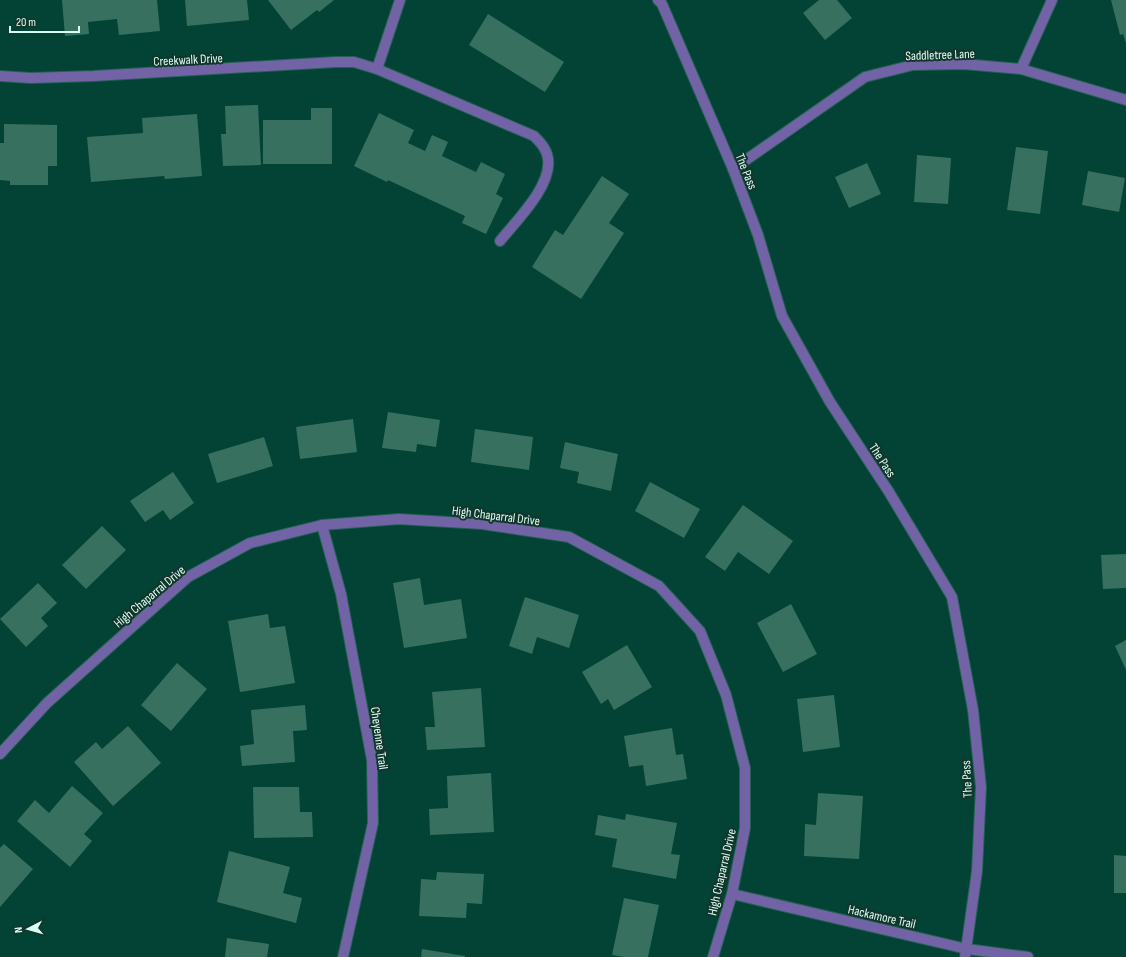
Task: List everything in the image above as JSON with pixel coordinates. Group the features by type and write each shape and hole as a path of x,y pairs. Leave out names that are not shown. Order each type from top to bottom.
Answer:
{"street":[{"path":"377,69 400,0"},
{"name":"The Pass","path":"658,0 662,4 733,169 758,235 782,316 830,402 889,492 952,597 973,710 981,787 977,871 966,953"},
{"path":"1021,69 1052,0"},
{"name":"Creekwalk Drive","path":"0,76 31,78 93,76 336,62 354,62 377,69 534,136 543,144 548,159 546,178 535,197 500,241"},
{"name":"Saddletree Lane","path":"733,169 865,77 913,65 963,64 1021,69 1126,100"},
{"name":"High Chaparral Drive","path":"0,754 47,703 188,577 250,543 322,524 399,519 482,524 569,537 660,586 700,632 726,695 745,768 745,828 732,894 713,957"},
{"name":"Cheyenne Trail","path":"322,524 341,594 372,760 373,823 344,957"},
{"name":"Hackamore Trail","path":"732,894 966,953 1028,957"}],"building":[{"path":"62,0 157,0 160,31 119,35 117,19 88,22 89,34 65,36"},
{"path":"185,0 247,0 249,20 187,26"},
{"path":"268,0 334,0 319,12 317,10 291,30"},
{"path":"819,0 837,0 852,18 825,40 803,13"},
{"path":"1111,0 1126,0 1126,43 1123,34 1120,35"},
{"path":"488,14 564,62 545,92 469,45"},
{"path":"258,105 261,165 223,166 221,134 226,134 225,106"},
{"path":"311,108 332,108 332,164 263,164 263,120 311,120"},
{"path":"379,113 414,130 408,143 425,151 432,135 448,142 442,156 476,172 481,162 505,174 496,194 503,198 486,234 462,223 465,216 354,166"},
{"path":"197,114 202,176 165,179 164,176 91,182 87,137 143,133 142,118"},
{"path":"4,124 57,125 57,166 48,166 48,185 10,185 10,181 0,180 0,143 4,143"},
{"path":"1016,147 1048,151 1040,214 1007,210"},
{"path":"917,155 951,158 948,204 914,202"},
{"path":"867,163 881,194 849,208 835,177"},
{"path":"1088,171 1125,178 1119,212 1082,205"},
{"path":"602,176 629,194 609,223 624,233 581,299 532,267 555,230 563,235"},
{"path":"388,412 440,420 436,447 417,444 416,452 382,448"},
{"path":"353,419 357,452 300,459 296,427"},
{"path":"475,429 533,437 529,470 471,462"},
{"path":"264,437 273,466 217,483 208,454"},
{"path":"565,442 618,454 611,491 577,483 579,472 560,468"},
{"path":"173,472 194,503 170,520 163,510 145,522 130,501"},
{"path":"650,482 700,509 684,538 635,511"},
{"path":"743,505 793,541 769,574 738,552 725,571 705,557"},
{"path":"102,526 126,550 86,589 62,565"},
{"path":"1126,554 1126,588 1103,589 1101,555"},
{"path":"420,578 424,605 461,599 467,638 404,648 393,583"},
{"path":"38,583 57,603 41,618 48,626 26,647 0,619"},
{"path":"525,597 579,615 569,648 537,637 532,654 509,646"},
{"path":"791,604 817,654 783,672 757,623"},
{"path":"268,614 270,628 285,626 295,683 240,692 228,621"},
{"path":"1126,640 1126,670 1115,646"},
{"path":"627,645 652,687 614,710 608,699 601,704 582,672"},
{"path":"177,663 207,689 171,731 141,705"},
{"path":"481,688 485,747 427,750 425,727 435,727 432,692"},
{"path":"834,695 840,747 803,752 797,699"},
{"path":"305,705 307,730 293,731 295,762 242,766 240,746 254,744 251,710"},
{"path":"128,726 161,763 113,806 74,762 96,742 102,749"},
{"path":"672,728 676,755 683,754 687,779 646,786 643,765 629,767 624,736"},
{"path":"491,773 494,832 430,835 429,809 448,808 447,776"},
{"path":"72,786 103,813 84,834 92,841 70,867 17,821 35,800 49,813"},
{"path":"253,787 299,787 300,812 312,812 313,837 254,838"},
{"path":"818,793 863,796 859,859 804,856 805,824 816,825"},
{"path":"626,814 677,823 671,854 680,855 676,879 612,867 617,839 595,835 598,815 625,820"},
{"path":"4,844 33,869 0,907 0,848"},
{"path":"229,851 290,867 283,893 302,898 296,923 217,902"},
{"path":"1114,855 1126,856 1126,893 1114,893"},
{"path":"437,872 484,874 482,904 467,903 466,918 419,916 421,879 436,880"},
{"path":"624,898 659,905 648,957 624,957 612,955"},
{"path":"227,938 269,944 267,957 225,957"},
{"path":"422,949 465,956 465,957 421,957"}]}
